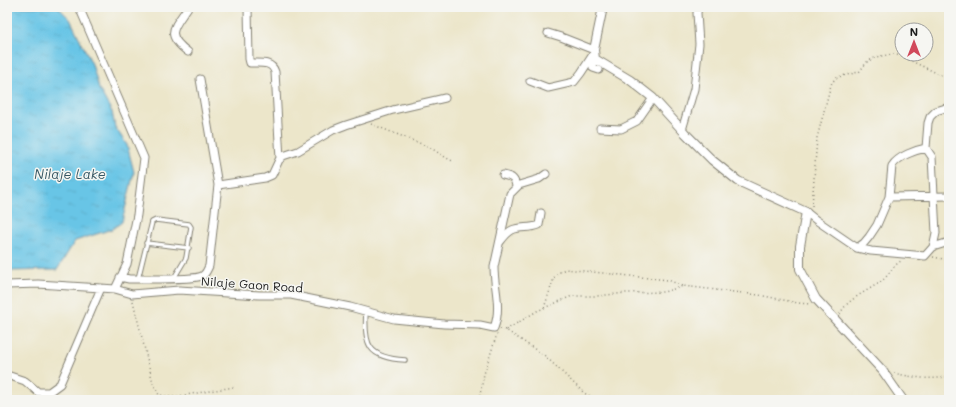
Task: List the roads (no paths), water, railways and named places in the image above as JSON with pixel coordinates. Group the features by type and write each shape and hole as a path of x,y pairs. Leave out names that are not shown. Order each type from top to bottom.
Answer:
{"street":[{"path":"79,7 144,158 137,215 127,264 115,289"},
{"path":"188,7 173,30 175,40 188,52"},
{"path":"248,7 250,62 269,64 274,67 280,159"},
{"path":"599,70 593,68 593,66 603,7"},
{"path":"682,130 694,89 699,44 698,7"},
{"path":"548,33 562,37 594,54 630,80 653,98 712,160 738,181 808,214 857,248 925,256 933,247 936,233 932,157 926,148 928,123 930,117 936,111 949,107"},
{"path":"530,81 548,88 574,82 594,54"},
{"path":"120,277 138,279 201,277 209,266 218,185 200,79"},
{"path":"218,185 265,178 272,175 283,156 298,151 333,130 393,110 445,98"},
{"path":"600,128 621,129 637,121 653,98"},
{"path":"857,248 864,243 877,225 889,197 892,166 894,162 910,153 926,148"},
{"path":"503,174 512,177 515,180 516,187"},
{"path":"500,242 510,194 519,185 539,179 546,174"},
{"path":"889,197 949,196"},
{"path":"500,242 511,230 539,225 541,213"},
{"path":"808,214 800,246 800,269 816,299 882,370 903,400"},
{"name":"Nilaje Gaon Road","path":"7,285 38,284 115,289 132,294 182,290 259,295 291,295 394,319 444,324 480,325 496,328 498,304 494,266 500,242"},
{"path":"933,247 949,242"},
{"path":"182,290 184,278"},
{"path":"7,375 25,381 38,392 50,392 60,384 101,288"},
{"path":"43,400 45,392"}],"lane":[{"path":"138,279 152,222 156,220 189,224 191,227 189,248 186,258 174,278"},
{"path":"146,243 189,248"},
{"path":"366,312 366,340 368,345 380,356 390,359 405,360"}],"water":[{"name":"Nilaje Lake","path":"7,7 58,7 70,19 92,64 99,89 112,112 115,127 127,145 134,172 122,222 112,229 75,241 57,270 7,271"}]}
